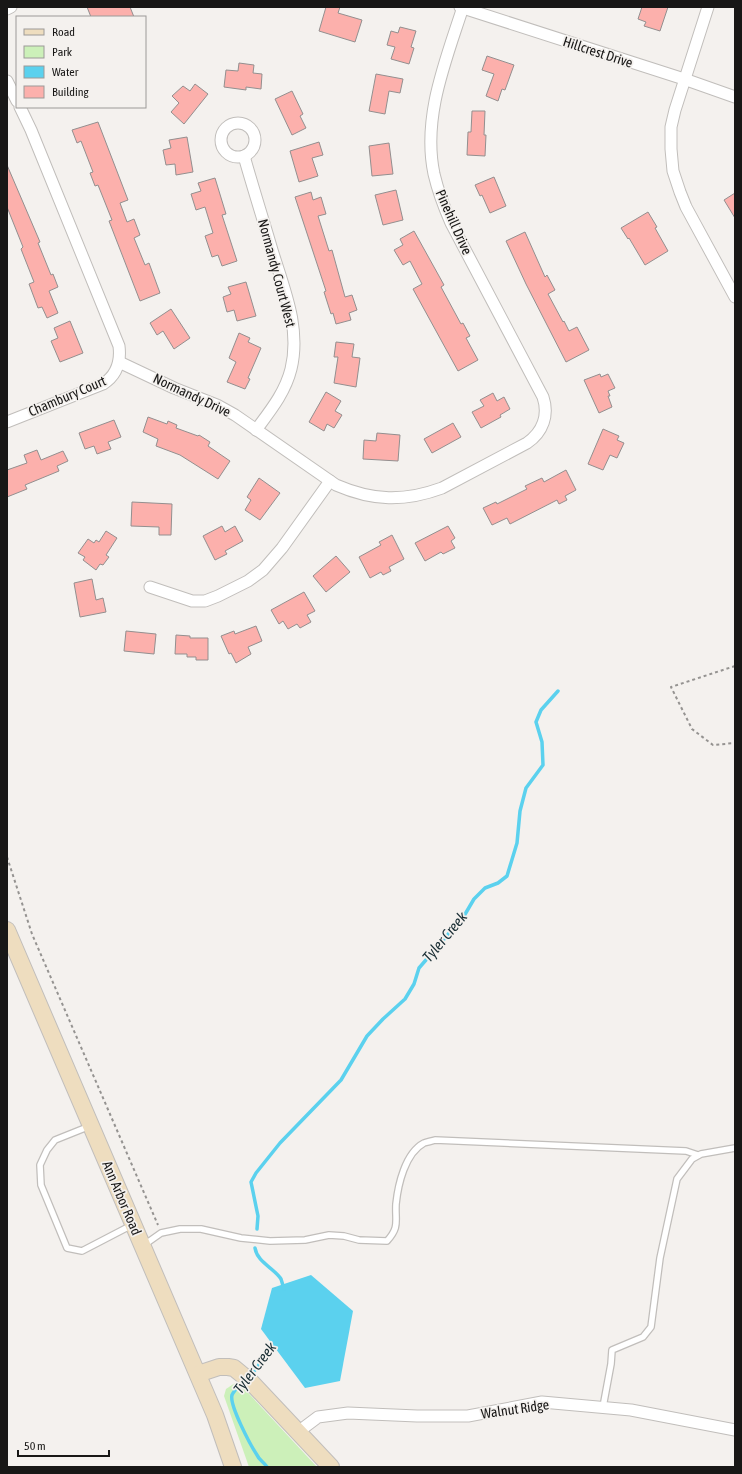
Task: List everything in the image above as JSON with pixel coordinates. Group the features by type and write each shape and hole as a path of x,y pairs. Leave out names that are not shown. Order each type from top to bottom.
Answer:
{"main road":[{"name":"Ann Arbor Road","path":"7,930 198,1374 215,1415 233,1467"},
{"path":"198,1374 219,1367 234,1368 246,1378 331,1467"}],"street":[{"name":"Hillcrest Drive","path":"462,7 684,79 735,98"},
{"name":"Pinehill Drive","path":"462,7 434,104 431,140 434,174 442,202 451,223 543,397 546,410 544,423"},
{"path":"708,7 674,110 671,127 671,149 673,170 686,207 735,297"},
{"path":"7,81 16,100"},
{"path":"20,108 31,130 119,346 119,362"},
{"name":"Normandy Court West","path":"244,156 289,306 294,335 292,360 287,381 276,402 256,430"},
{"name":"Normandy Drive","path":"119,362 174,388 217,405 235,415 330,481 348,490 369,496 395,499 423,494 442,488 527,443 537,434 544,423"},
{"name":"Chambury Court","path":"7,422 103,384 114,375 119,362"},
{"path":"150,587 192,601 205,601 248,581 263,570 282,548 330,481"},
{"name":"Walnut Ridge","path":"298,1432 318,1417 348,1413 417,1416 468,1416 542,1402 630,1410 735,1430"}],"lane":[{"path":"91,1126 55,1140 47,1150 40,1165 41,1184 67,1248 82,1251 133,1225"},
{"path":"143,1246 161,1233 180,1229 201,1229 241,1238 270,1240 305,1240 329,1235 344,1236 359,1240 387,1241 394,1234 396,1222 396,1203 403,1170 412,1154 423,1144 436,1140 686,1151 698,1156"},
{"path":"603,1407 612,1350 643,1338 651,1328 660,1258 677,1179 692,1159 701,1154 735,1148"}],"path":[{"path":"735,666 671,687 692,730 714,745 735,743"},
{"path":"7,857 32,934 161,1233"}],"green space":[{"path":"235,1383 239,1383 317,1467 249,1467 224,1396 226,1389"}],"water":[{"path":"311,1275 353,1311 340,1381 305,1388 261,1329 272,1288"}],"building":[{"path":"87,7 130,7 134,16 91,16"},
{"path":"326,7 340,7 338,13 362,20 355,42 319,31"},
{"path":"642,7 668,7 660,31 644,26 646,22 638,19"},
{"path":"400,27 416,31 411,47 414,48 409,64 391,59 395,47 387,45 391,31 398,33"},
{"path":"487,56 514,65 505,90 502,89 498,101 486,96 494,74 482,70"},
{"path":"239,63 254,65 253,73 262,74 261,89 246,87 246,90 224,87 226,70 238,71"},
{"path":"376,74 403,79 400,93 389,91 385,114 369,111"},
{"path":"195,84 208,94 184,124 171,112 179,103 172,96 183,86 190,91"},
{"path":"292,91 303,114 300,116 306,128 292,135 275,99"},
{"path":"472,111 485,111 485,156 467,155 468,132 471,132"},
{"path":"98,122 128,200 120,203 127,222 134,219 140,235 134,238 145,265 149,263 160,293 140,301 109,221 112,220 98,185 95,186 90,173 93,172 81,141 77,143 72,130"},
{"path":"187,137 193,172 176,175 175,164 166,165 163,150 171,148 169,140"},
{"path":"319,142 323,155 312,158 318,176 299,182 290,151"},
{"path":"389,143 393,174 372,176 369,146"},
{"path":"7,165 40,242 38,243 51,275 53,274 58,287 49,291 58,313 47,318 42,307 38,308 29,284 34,282 21,249 23,247 7,207"},
{"path":"494,177 506,206 490,213 482,195 480,196 475,185"},
{"path":"215,178 226,214 222,215 237,261 222,266 218,255 212,257 205,236 213,233 205,207 196,210 191,194 201,191 198,183"},
{"path":"396,190 403,220 383,225 375,195"},
{"path":"311,192 313,200 321,197 326,214 318,216 329,251 332,250 345,297 352,295 357,310 349,313 351,320 336,324 333,313 331,314 324,292 326,291 295,197"},
{"path":"735,193 735,218 724,200"},
{"path":"648,212 668,251 645,265 629,238 628,239 621,228"},
{"path":"414,231 444,285 441,287 461,324 463,323 470,336 466,338 478,360 458,371 413,289 422,284 410,261 403,265 394,250 403,245 400,239"},
{"path":"525,232 545,277 547,275 555,290 548,294 563,322 564,321 569,331 577,327 589,350 566,362 506,241"},
{"path":"246,282 256,316 237,321 234,310 227,312 223,297 231,294 228,287"},
{"path":"171,309 190,338 174,349 163,331 157,335 150,323"},
{"path":"70,321 83,353 60,362 51,341 58,338 54,328"},
{"path":"239,333 250,338 248,342 261,348 248,378 250,379 245,389 227,382 236,362 229,358"},
{"path":"336,342 354,344 352,357 360,358 356,387 334,383 338,357 334,357"},
{"path":"600,374 601,377 608,374 615,388 608,391 610,396 608,396 612,407 599,413 584,380"},
{"path":"326,392 341,401 335,411 342,415 334,428 327,424 324,431 309,422"},
{"path":"493,393 497,401 504,397 510,409 500,415 501,417 481,428 472,412 484,406 480,400"},
{"path":"148,417 167,424 168,421 177,425 176,428 198,436 199,435 210,442 208,446 230,461 218,479 180,455 156,446 158,439 143,432"},
{"path":"114,420 121,437 108,442 111,449 97,454 94,446 85,449 79,433"},
{"path":"453,423 461,437 432,453 424,439"},
{"path":"603,429 619,436 617,440 624,443 617,458 610,455 603,470 588,464"},
{"path":"377,433 400,435 398,461 363,459 364,440 376,441"},
{"path":"37,450 41,460 63,451 68,461 57,466 59,471 25,485 27,489 7,497 7,470 27,463 24,455"},
{"path":"566,470 576,490 565,496 567,500 559,504 557,500 510,524 507,518 492,525 483,508 496,502 497,504 527,489 525,486 542,478 544,482"},
{"path":"259,478 280,493 260,520 245,510 251,500 247,497"},
{"path":"132,502 172,504 171,535 159,535 159,527 131,526"},
{"path":"222,526 225,532 235,526 243,541 225,551 227,554 215,560 203,536"},
{"path":"448,526 455,538 451,541 455,548 443,554 441,552 425,561 415,543"},
{"path":"106,531 117,538 106,555 109,557 103,565 100,564 96,570 83,560 85,557 78,553 88,539 94,543 96,540 99,542"},
{"path":"392,535 404,559 389,567 391,571 383,575 381,572 370,578 359,557 381,545 379,542"},
{"path":"336,556 350,572 326,592 313,576"},
{"path":"92,579 96,600 103,598 106,612 80,617 74,583"},
{"path":"304,592 315,611 307,615 311,622 300,628 297,624 288,629 283,621 279,624 271,610"},
{"path":"256,626 262,641 248,647 251,654 236,663 231,653 229,654 221,636 234,631 235,634"},
{"path":"126,631 156,634 154,654 124,651"},
{"path":"176,635 190,636 190,638 208,638 208,660 196,660 196,657 187,657 187,654 175,654"}],"waterway":[{"name":"Tyler Creek","path":"257,1229 258,1216 251,1182 256,1173 280,1143 341,1080 367,1036 405,999 414,984 419,968 464,916 474,899 485,888 498,883 507,876 517,843 520,811 526,788 543,765 542,742 536,722 541,710 558,691"},
{"name":"Tyler Creek","path":"255,1248 256,1253 262,1261 281,1279 284,1289"},
{"name":"Tyler Creek","path":"250,1375 257,1368 275,1343"},
{"name":"Tyler Creek","path":"244,1381 232,1395 232,1400 241,1425 250,1443 258,1457 267,1467"}]}
